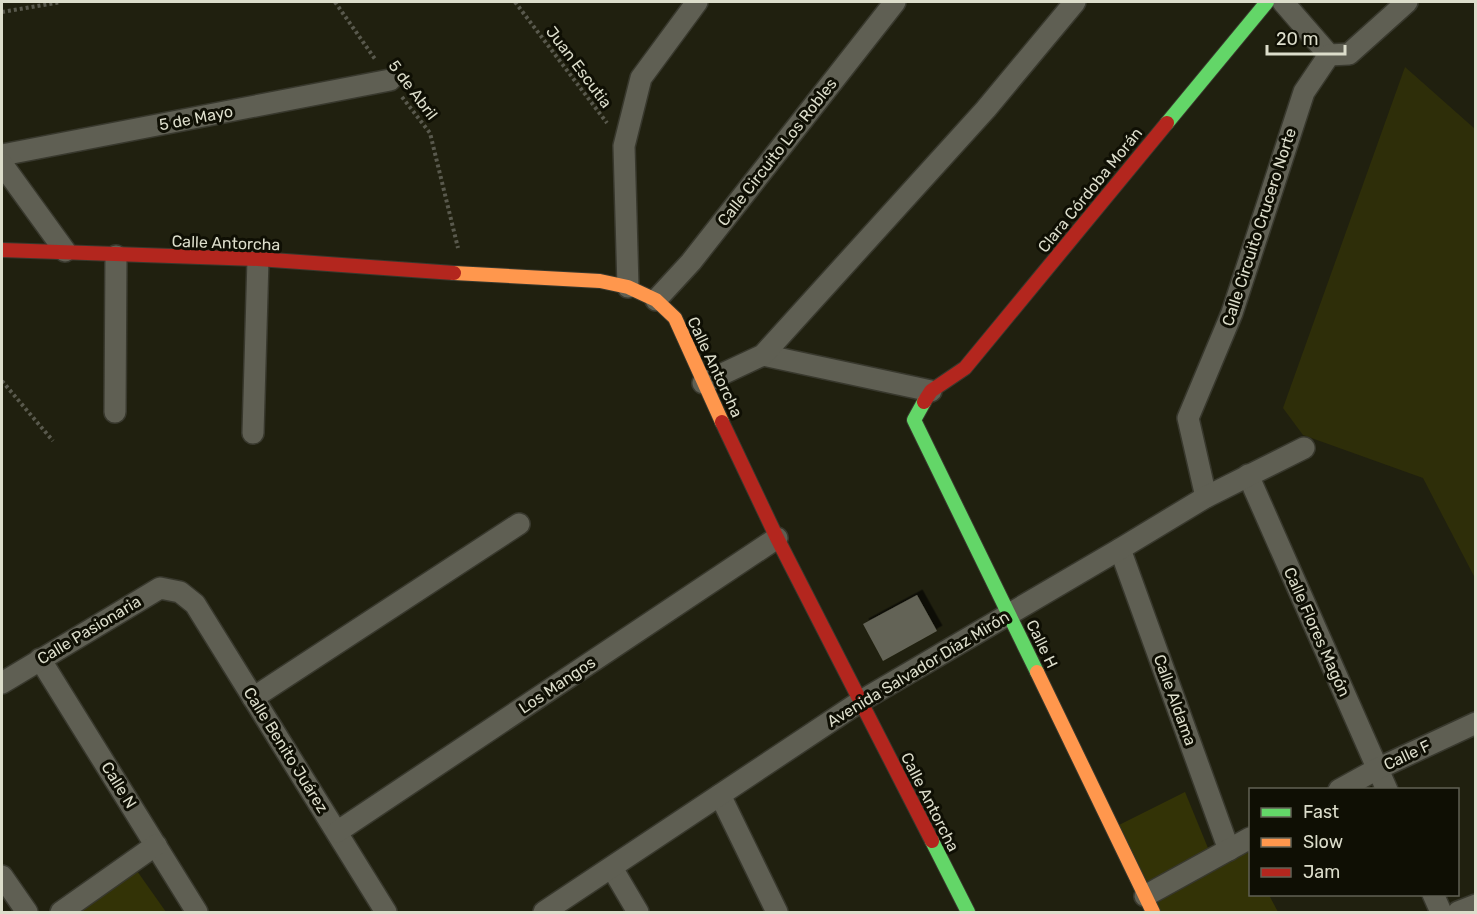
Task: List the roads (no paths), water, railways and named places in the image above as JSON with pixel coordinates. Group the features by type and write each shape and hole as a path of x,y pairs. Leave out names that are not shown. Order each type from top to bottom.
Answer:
{"street":[{"path":"628,287 624,146 641,78 697,2"},
{"name":"Calle Circuito Los Robles","path":"656,300 691,262 895,2"},
{"path":"703,384 763,355 986,109 1075,2"},
{"name":"Clara Córdoba Morán","path":"931,392 965,368 1267,2"},
{"path":"1283,2 1329,55 1349,54 1407,2"},
{"name":"Calle Circuito Crucero Norte","path":"1206,496 1188,418 1232,313 1304,92 1329,55"},
{"name":"5 de Mayo","path":"2,155 390,80"},
{"path":"2,164 65,251"},
{"name":"Calle Antorcha","path":"2,250 258,260 600,281 628,287 656,300 675,318 703,384 777,538 968,912"},
{"path":"115,412 116,255"},
{"path":"253,433 258,260"},
{"path":"763,355 931,392"},
{"name":"Calle H","path":"931,392 914,420 1149,904"},
{"name":"Avenida Salvador Díaz Mirón","path":"544,912 861,701 1206,496 1304,448"},
{"name":"Calle Flores Magón","path":"1248,475 1386,788"},
{"path":"253,698 519,524"},
{"name":"Los Mangos","path":"337,832 777,538"},
{"name":"Calle Aldama","path":"1120,549 1229,850"},
{"name":"Calle Pasionaria","path":"2,683 160,588 180,592"},
{"name":"Calle Benito Juárez","path":"180,592 195,604 386,912"},
{"name":"Calle N","path":"40,659 197,912"},
{"name":"Calle F","path":"1342,788 1476,723"},
{"path":"720,795 777,912"},
{"path":"1149,904 1249,839"},
{"path":"61,912 156,845"},
{"path":"612,868 638,912"},
{"path":"2,876 27,912"},
{"path":"1434,896 1442,912"},
{"path":"1458,912 1476,905"}]}
